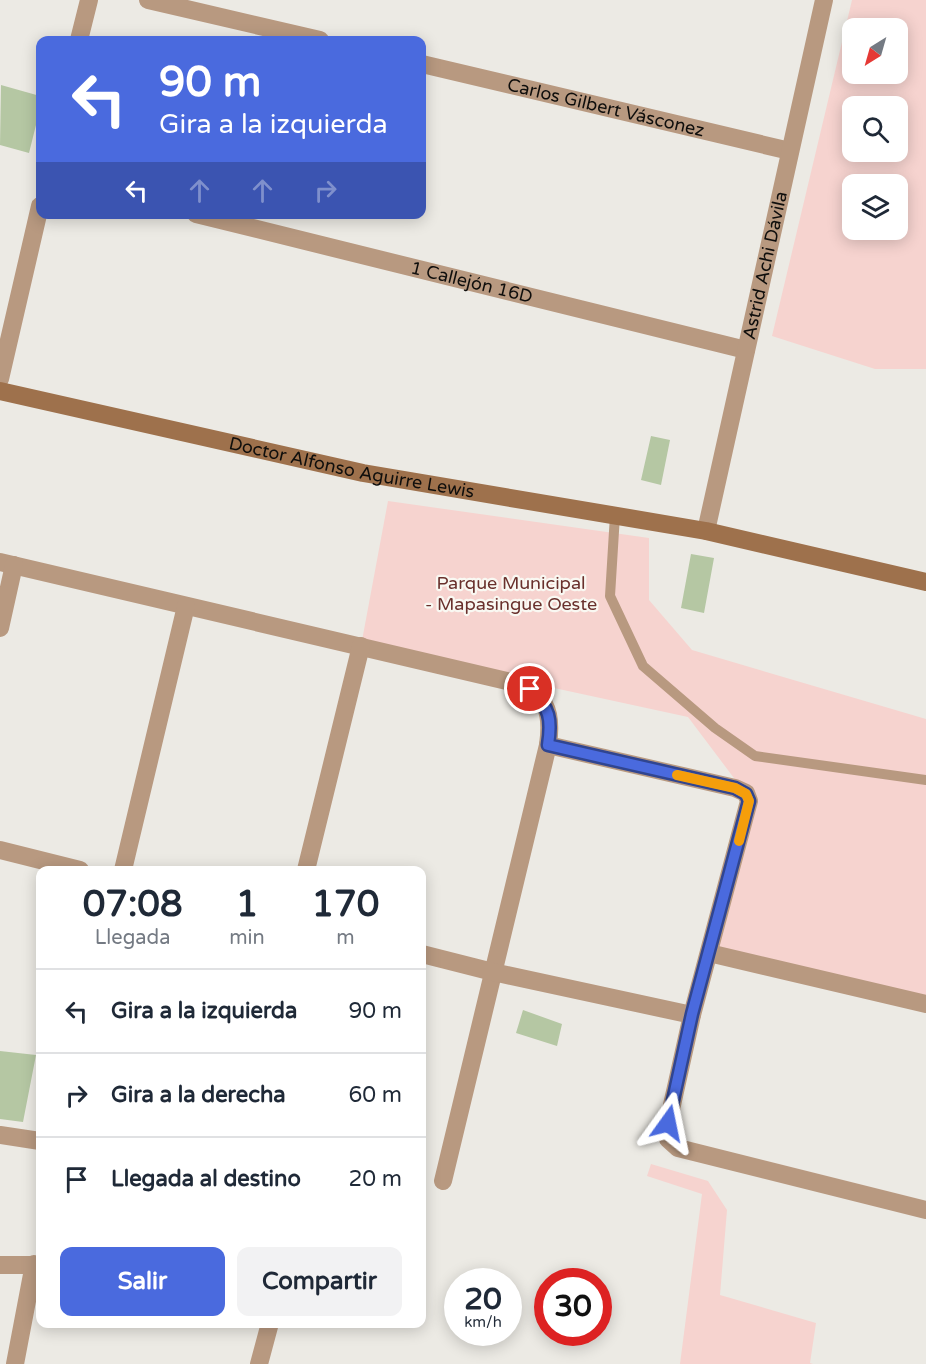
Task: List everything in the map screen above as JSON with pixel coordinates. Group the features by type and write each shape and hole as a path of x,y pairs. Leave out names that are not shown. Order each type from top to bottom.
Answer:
{"street":[{"path":"81,36 89,0"},
{"path":"148,0 303,36"},
{"name":"Astrid Achi Dávila","path":"706,531 824,0"},
{"name":"Carlos Gilbert Vásconez","path":"426,65 790,151"},
{"path":"0,379 37,219"},
{"name":"1 Callejón 16D","path":"216,219 746,350"},
{"name":"Doctor Alfonso Aguirre Lewis","path":"0,391 363,473 706,531 926,582"},
{"path":"0,628 7,563 511,682 530,689 541,699 551,725 548,745 443,1181"},
{"path":"124,866 186,606"},
{"path":"307,866 361,646"},
{"path":"548,745 735,788 746,794 749,801 692,1014 668,1123 668,1139 678,1148 926,1210"},
{"path":"0,850 64,866"},
{"path":"709,953 926,1004"},
{"path":"426,955 493,972 692,1014"},
{"path":"0,1135 36,1140"},
{"path":"0,1265 36,1265"},
{"path":"15,1364 36,1270"},
{"path":"259,1364 269,1328"}],"lane":[{"path":"615,515 610,596 638,656 643,666 715,728 755,756 926,780"}],"green space":[{"path":"852,0 926,0 926,369 875,369 772,336 842,42 842,84 908,84 908,18 848,18"},
{"name":"Parque Municipal - Mapasingue Oeste","path":"388,501 649,538 649,600 692,650 926,719 926,1003 709,953 746,794 688,717 361,646"},
{"path":"651,1164 708,1181 727,1210 720,1295 816,1323 810,1363 813,1364 680,1364 702,1194 647,1176"}],"building":[{"path":"1,85 36,95 36,125 29,153 0,145"},
{"path":"651,436 670,440 661,485 641,480"},
{"path":"691,554 714,558 704,613 681,608"},
{"path":"523,1010 562,1024 557,1046 516,1033"},
{"path":"0,1051 36,1055 23,1122 0,1119"}],"slow traffic":[{"path":"677,775 735,788 746,794 749,801 739,841"}],"route":[{"path":"530,689 541,699 548,714 551,725 548,745 735,788 746,794 749,801 692,1014 668,1123"}]}
